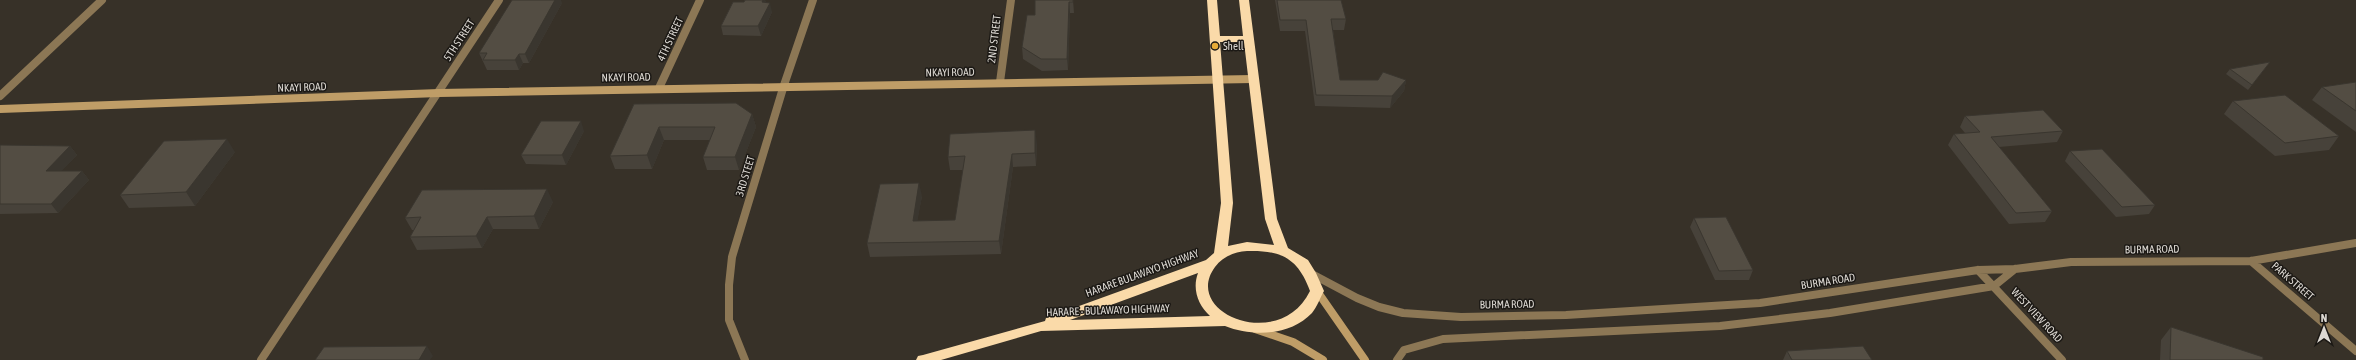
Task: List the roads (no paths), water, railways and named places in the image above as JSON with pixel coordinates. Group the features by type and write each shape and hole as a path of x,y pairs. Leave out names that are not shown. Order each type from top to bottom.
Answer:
{"highway":[{"path":"1212,0 1226,203 1220,255"},
{"path":"1244,0 1252,79 1271,219 1283,251"},
{"path":"1215,39 1248,39"},
{"name":"HARARE - BULAWAYO HIGHWAY","path":"923,360 1040,326 1227,321 1248,327 1271,328 1292,321 1307,310 1317,291 1310,273 1303,263 1283,251 1262,246 1240,247 1220,255 1209,264 1201,278 1202,294 1210,309 1227,321"},
{"name":"HARARE BULAWAYO HIGHWAY","path":"1040,326 1209,264"}],"main road":[{"name":"NKAYI ROAD","path":"0,109 439,93 784,85 1252,79"},
{"path":"1317,291 1365,360"},
{"path":"1248,327 1293,342 1323,360"}],"street":[{"path":"0,96 102,0"},
{"name":"5TH STREET","path":"261,360 439,93 499,0"},
{"name":"4TH STREET","path":"659,88 700,0"},
{"name":"3RD STEET","path":"745,360 729,320 729,285 732,256 784,85 813,0"},
{"name":"2ND STREET","path":"1000,82 1011,0"},
{"name":"BURMA ROAD","path":"1310,273 1357,298 1379,307 1403,313 1461,317 1566,315 1738,305 1978,270 2015,269 2071,262 2251,261 2356,242"},
{"name":"PARK STREET","path":"2251,261 2356,351"},
{"path":"1397,360 1404,350 1443,339 1727,326 1837,312 1994,286 2015,269"},
{"name":"WEST VIEW ROAD","path":"1978,270 2062,360"}],"place":[{"name":"Shell","path":"1215,46"}]}
